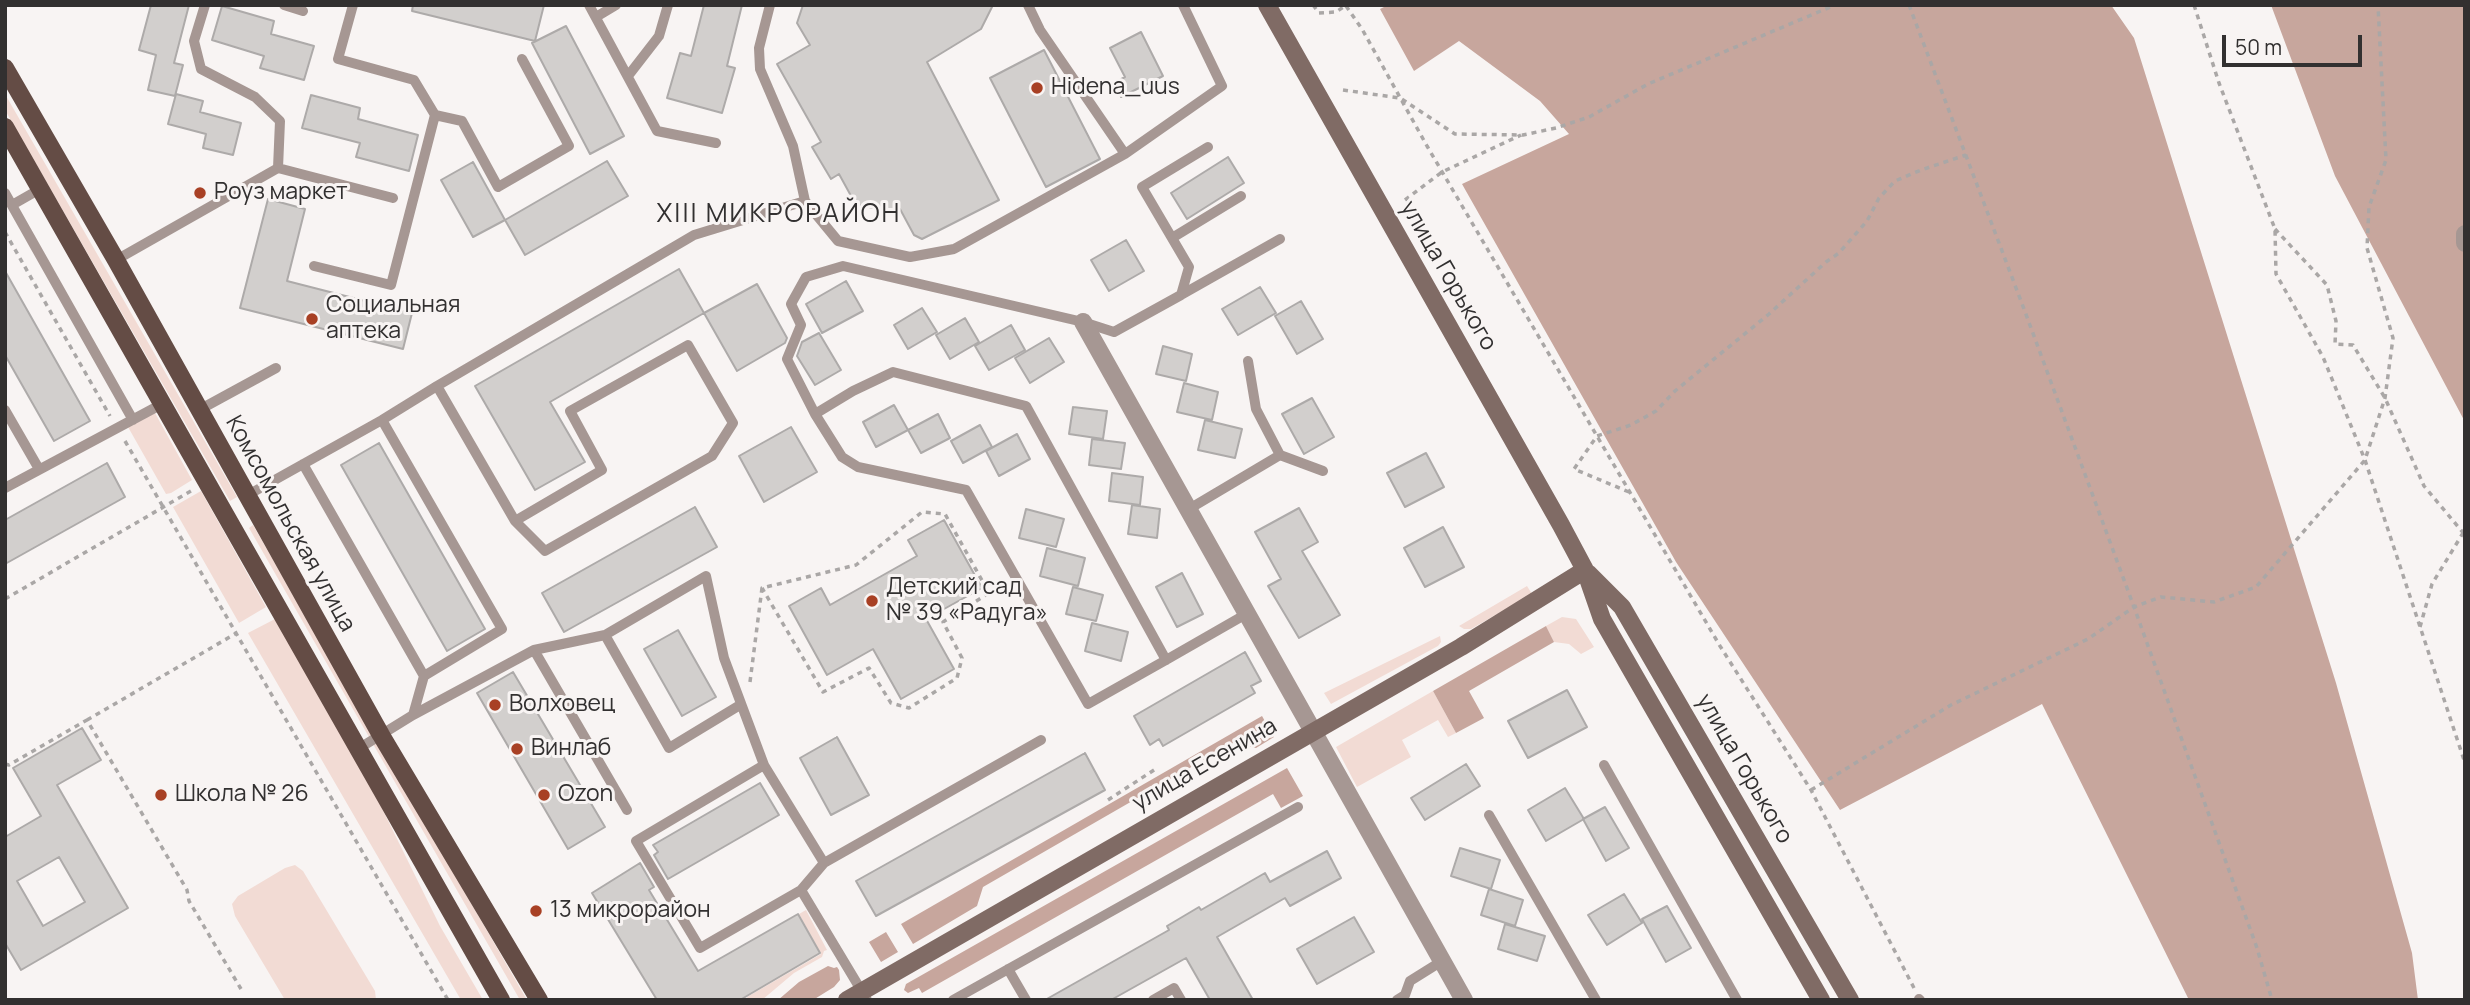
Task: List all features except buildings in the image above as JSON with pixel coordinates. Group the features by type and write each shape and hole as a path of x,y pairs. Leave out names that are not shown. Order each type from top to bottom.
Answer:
{"main road":[{"name":"улица Горького","path":"1267,5 1585,570 1602,619 1821,1000"},
{"name":"Комсомольская улица","path":"5,68 116,260 381,735 539,1000"},
{"path":"5,127 501,1000"},
{"name":"улица Горького","path":"1585,570 1622,607 1850,1000"},
{"name":"улица Есенина","path":"858,997 1313,731 1461,648 1585,570"}],"street":[{"path":"2465,234 2465,243"},
{"path":"1083,322 1464,1000"}],"lane":[{"path":"205,5 194,41 201,69 255,97 280,121 278,168"},
{"path":"284,5 303,11"},
{"path":"314,266 391,285 435,115 414,80 338,59 353,5"},
{"path":"589,5 657,131 716,143"},
{"path":"596,17 616,5"},
{"path":"628,76 659,36 668,5"},
{"path":"770,5 759,48 761,69 793,146 804,201 838,241 910,257 954,249 1125,154 1222,86 1183,5"},
{"path":"1028,5 1040,30 1125,154"},
{"path":"435,115 462,121 498,187 569,146 522,59"},
{"path":"1181,295 1189,267 1142,187 1208,147"},
{"path":"116,260 278,168 393,198"},
{"path":"12,205 40,189"},
{"path":"5,193 133,420"},
{"path":"1172,238 1241,196"},
{"path":"246,496 382,420 694,235 804,201"},
{"path":"1248,613 1088,704 966,490 858,467 842,457 815,414 787,359 800,325 790,304 806,277 843,266 1083,322 1114,332 1280,239"},
{"path":"437,386 515,521 545,551 712,456 733,423 688,345 570,411 602,470 515,521"},
{"path":"1248,361 1256,410 1280,455 1323,471"},
{"path":"199,410 276,368"},
{"path":"815,414 853,391 893,372 1026,407 1166,660"},
{"path":"5,488 162,404"},
{"path":"5,410 39,469"},
{"path":"382,420 502,629 424,676 413,715"},
{"path":"1189,509 1280,455"},
{"path":"303,464 424,676"},
{"path":"358,749 413,715 534,650 605,635 706,576 723,659 745,719 764,765 824,863"},
{"path":"605,635 670,748 740,705"},
{"path":"534,650 627,810"},
{"path":"764,765 636,841 700,948 801,890 824,863 1041,740"},
{"path":"1604,765 1737,1000"},
{"path":"953,1000 1298,807"},
{"path":"1489,815 1597,1000"},
{"path":"801,890 858,997"},
{"path":"1397,1000 1405,995 1410,981 1442,961"},
{"path":"1008,969 1026,1000"},
{"path":"1153,1000 1174,988 1181,1000"}],"path":[{"path":"1313,5 1319,13 1336,12 1347,6 1362,29 1442,172 1720,646 1811,790 1920,999"},
{"path":"1405,201 1442,172 1523,135 1589,117 1648,84 1835,5"},
{"path":"1909,5 2134,607 2257,948 2272,1000"},
{"path":"2193,5 2274,229 2276,274 2323,357 2365,460 2465,763"},
{"path":"1811,790 1951,705 2088,639 2134,607 2161,597 2214,602 2256,587 2365,460 2385,398 2393,338 2367,248 2369,208 2386,160 2378,5"},
{"path":"1343,90 1400,98 1455,134 1523,135"},
{"path":"1630,493 1574,469 1597,436 1630,425 1656,411 1675,391 1769,314 1826,261 1839,253 1867,221 1886,189 1895,181 1966,155"},
{"path":"2274,229 2327,285 2336,321 2335,344 2353,345 2385,398 2424,486 2464,533 2432,584 2420,627"},
{"path":"5,232 448,1000"},
{"path":"5,599 198,487"},
{"path":"922,512 945,514 989,593 943,622 962,658 957,678 909,708 891,703 869,668 823,692 762,587 856,565 922,512"},
{"path":"745,719 762,587"},
{"path":"5,764 9,765 235,634"},
{"path":"87,720 187,890 189,901 241,989"},
{"path":"1108,800 1157,768"}],"shaded area":[{"path":"1388,5 2111,5 2134,38 2336,683 2412,953 2418,1000 2189,1000 2042,704 1840,810 1676,562 1462,184 1569,134 1540,101 1459,41 1414,71 1380,9"},
{"path":"2271,5 2465,5 2465,422 2335,176"},
{"path":"5,94 237,497 230,501 5,110"},
{"path":"155,413 192,480 166,494 128,427"},
{"path":"201,491 266,607 239,623 173,507"},
{"path":"253,525 527,1000 520,1000 249,528"},
{"path":"1527,586 1532,594 1471,629 1459,626"},
{"path":"1562,617 1576,619 1594,647 1581,654 1569,644 1554,642 1546,626"},
{"path":"275,619 366,776 440,926 483,1000 461,1000 248,633"},
{"path":"1546,626 1554,642 1469,691 1484,718 1456,733 1433,691"},
{"path":"1440,636 1441,642 1438,646 1331,704 1324,693"},
{"path":"1433,691 1456,733 1448,737 1438,720 1402,740 1411,757 1357,787 1336,747"},
{"path":"1262,716 1274,737 1256,748 1233,743 983,887 977,906 913,944 901,924"},
{"path":"1287,768 1303,796 1281,808 1273,794 922,993 919,988 908,993 904,990 906,984"},
{"path":"295,865 303,871 375,991 376,1000 285,1000 235,916 232,904 238,896 285,868"},
{"path":"806,910 827,950 822,957 794,973 762,1000 748,1000 747,997 821,954 799,914"},
{"path":"886,932 898,952 881,962 869,942"},
{"path":"828,966 837,967 839,970 840,980 834,987 813,1000 778,1000 799,982"}],"place":[{"name":"Hidena_uus","path":"1037,88"},
{"name":"Роуз маркет","path":"200,193"},
{"name":"Социальная аптека","path":"312,319"},
{"name":"Детский сад № 39 «Радуга»","path":"872,601"},
{"name":"Волховец","path":"495,705"},
{"name":"Винлаб","path":"517,749"},
{"name":"Школа № 26","path":"161,795"},
{"name":"Ozon","path":"544,795"},
{"name":"13 микрорайон","path":"536,911"}],"district":[{"name":"XIII МИКРОРАЙОН","path":"779,215"}]}
